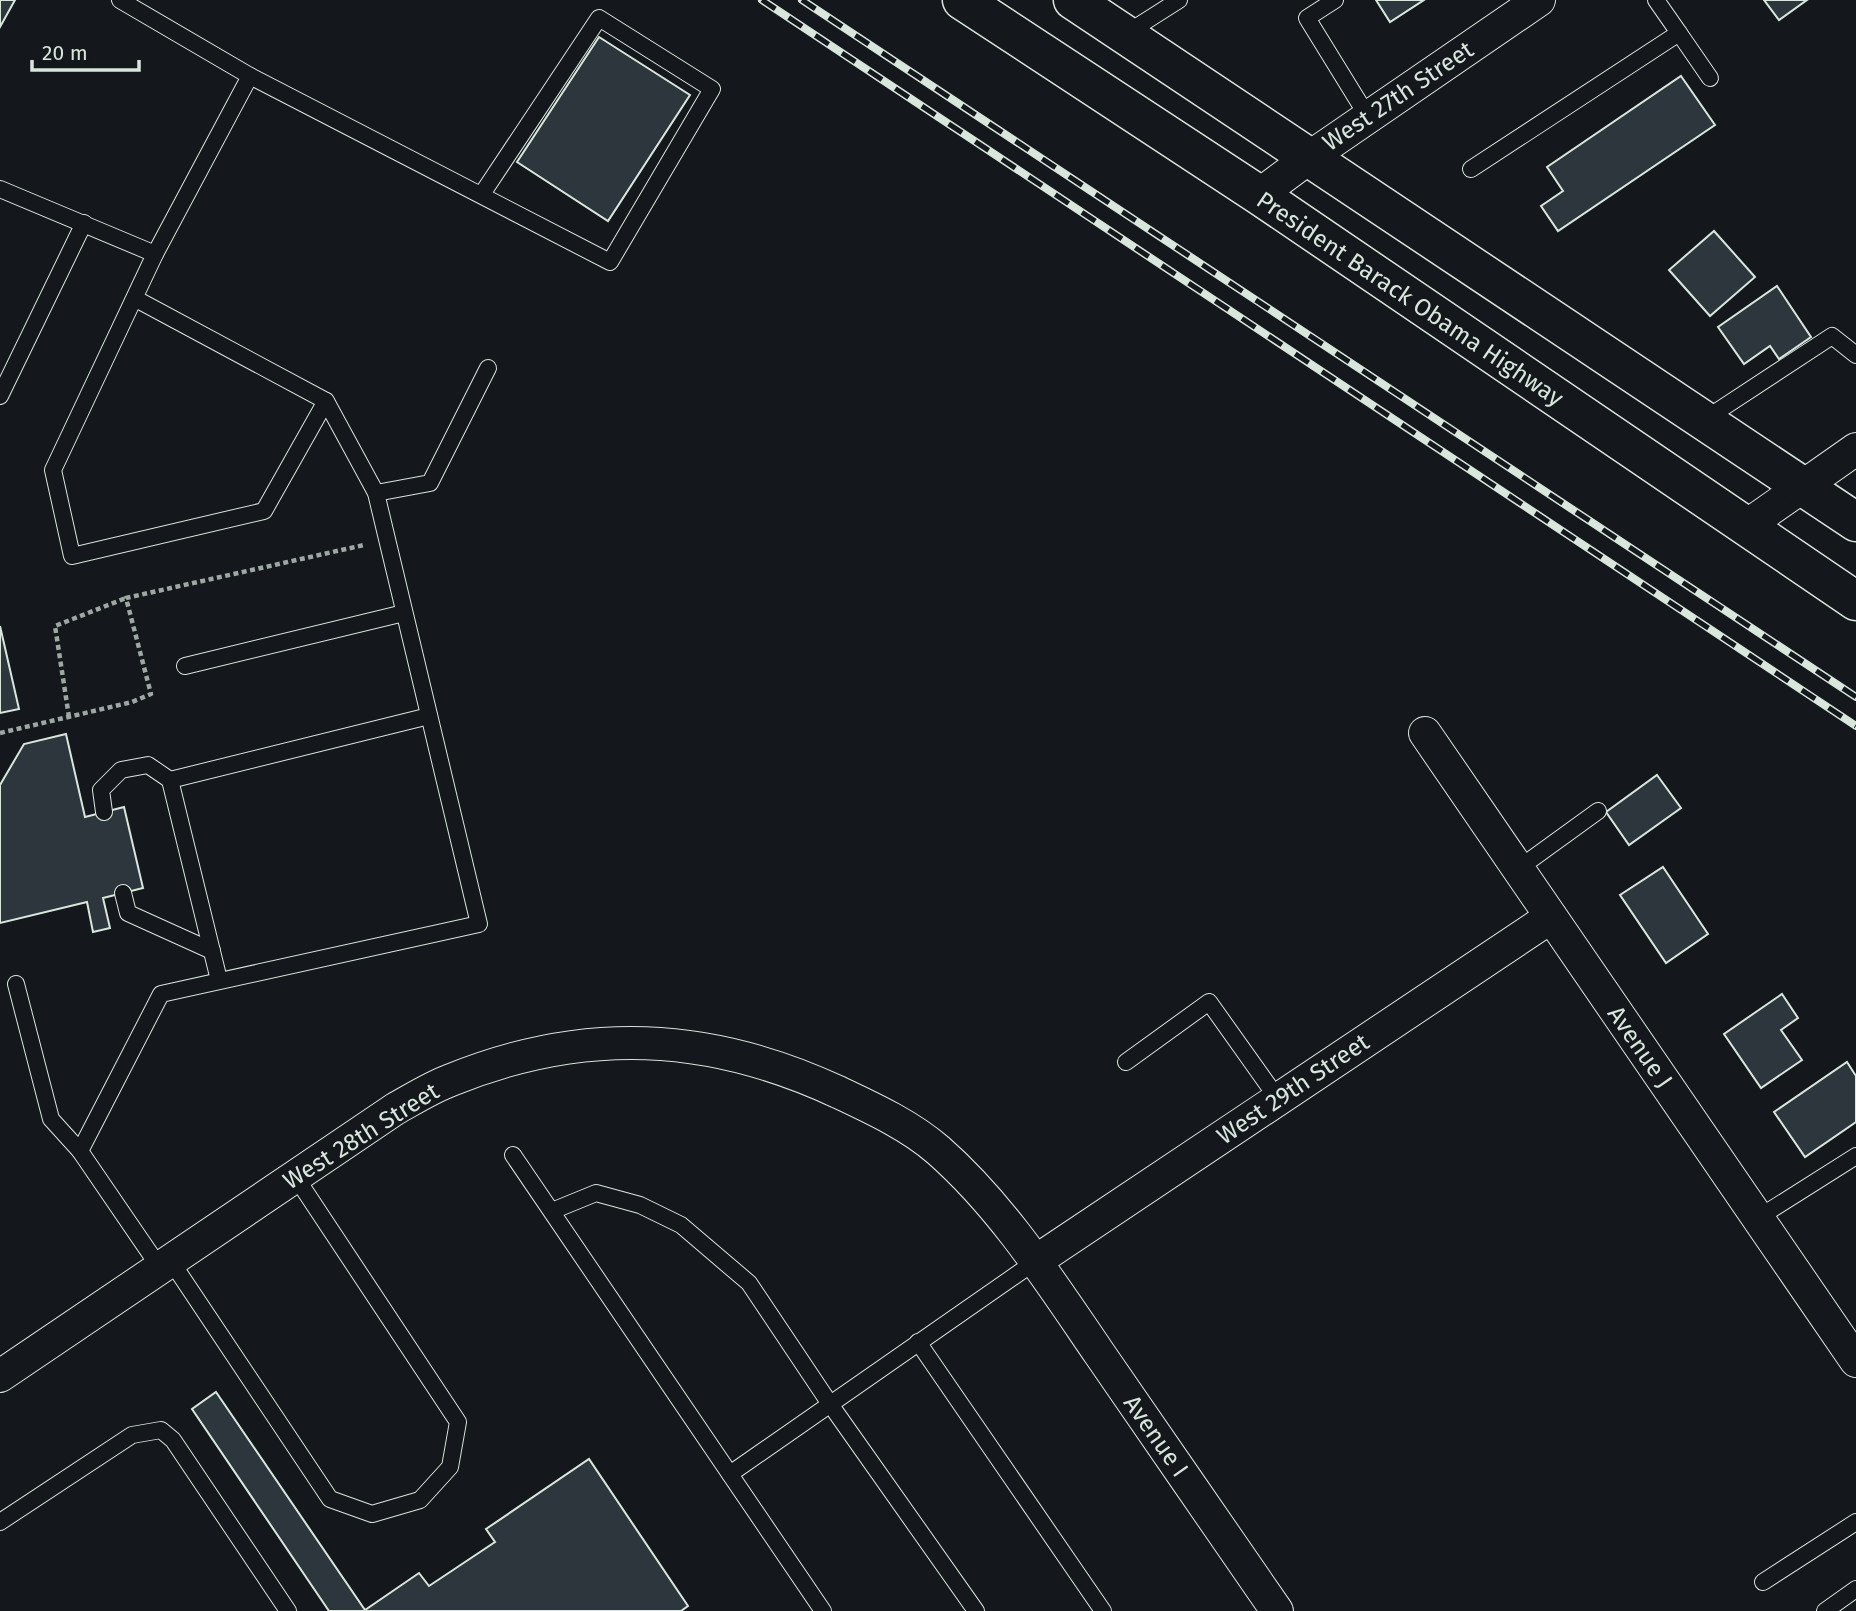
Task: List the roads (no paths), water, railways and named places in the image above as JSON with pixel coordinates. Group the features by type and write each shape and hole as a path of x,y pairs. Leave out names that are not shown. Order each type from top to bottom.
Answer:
{"main road":[{"name":"President Barack Obama Highway","path":"962,0 1259,195 1856,601"},
{"path":"1090,4 1125,35 1856,522"}],"street":[{"name":"West 27th Street","path":"1259,195 1539,0"},
{"path":"1745,527 1856,449"},
{"name":"Avenue J","path":"1425,733 1856,1361"},
{"name":"West 29th Street","path":"1036,1261 1551,917"},
{"name":"West 28th Street","path":"0,1376 395,1109 449,1080 506,1060 593,1044 620,1042 681,1045 742,1055 800,1074 881,1112 936,1149 979,1191 1036,1261"},
{"name":"Avenue I","path":"1036,1261 1277,1611"}],"lane":[{"path":"120,0 250,76 610,262 712,89 599,18 482,194"},
{"path":"1125,35 1179,0"},
{"path":"1335,0 1307,18 1368,117"},
{"path":"1656,0 1710,78"},
{"path":"1471,169 1679,33"},
{"path":"250,76 155,254 53,470 72,556 264,511 326,401"},
{"path":"0,189 155,254"},
{"path":"0,396 83,223"},
{"path":"80,1151 161,994 479,924 376,493 326,401 136,299"},
{"path":"1703,420 1832,336 1856,355"},
{"path":"376,493 430,483 488,368"},
{"path":"185,666 404,613"},
{"path":"170,780 429,716"},
{"path":"104,812 101,790 121,770 148,765 170,780 219,980"},
{"path":"1518,869 1598,811"},
{"path":"123,893 128,913 212,951"},
{"path":"16,984 51,1119 80,1151 166,1264 330,1499 372,1514 420,1500 450,1467 457,1422 295,1176"},
{"path":"1126,1062 1209,1002 1279,1099"},
{"path":"513,1155 823,1611"},
{"path":"1758,1218 1856,1156"},
{"path":"552,1211 596,1193 640,1205 681,1226 749,1283 830,1404 976,1611"},
{"path":"730,1474 1036,1261"},
{"path":"918,1342 1103,1611"},
{"path":"0,1522 132,1435 160,1430 173,1440 288,1611"},
{"path":"1763,1582 1856,1521"},
{"path":"1825,1611 1856,1589"}],"railway":[{"path":"762,0 1856,726"},
{"path":"802,0 1856,697"}]}
